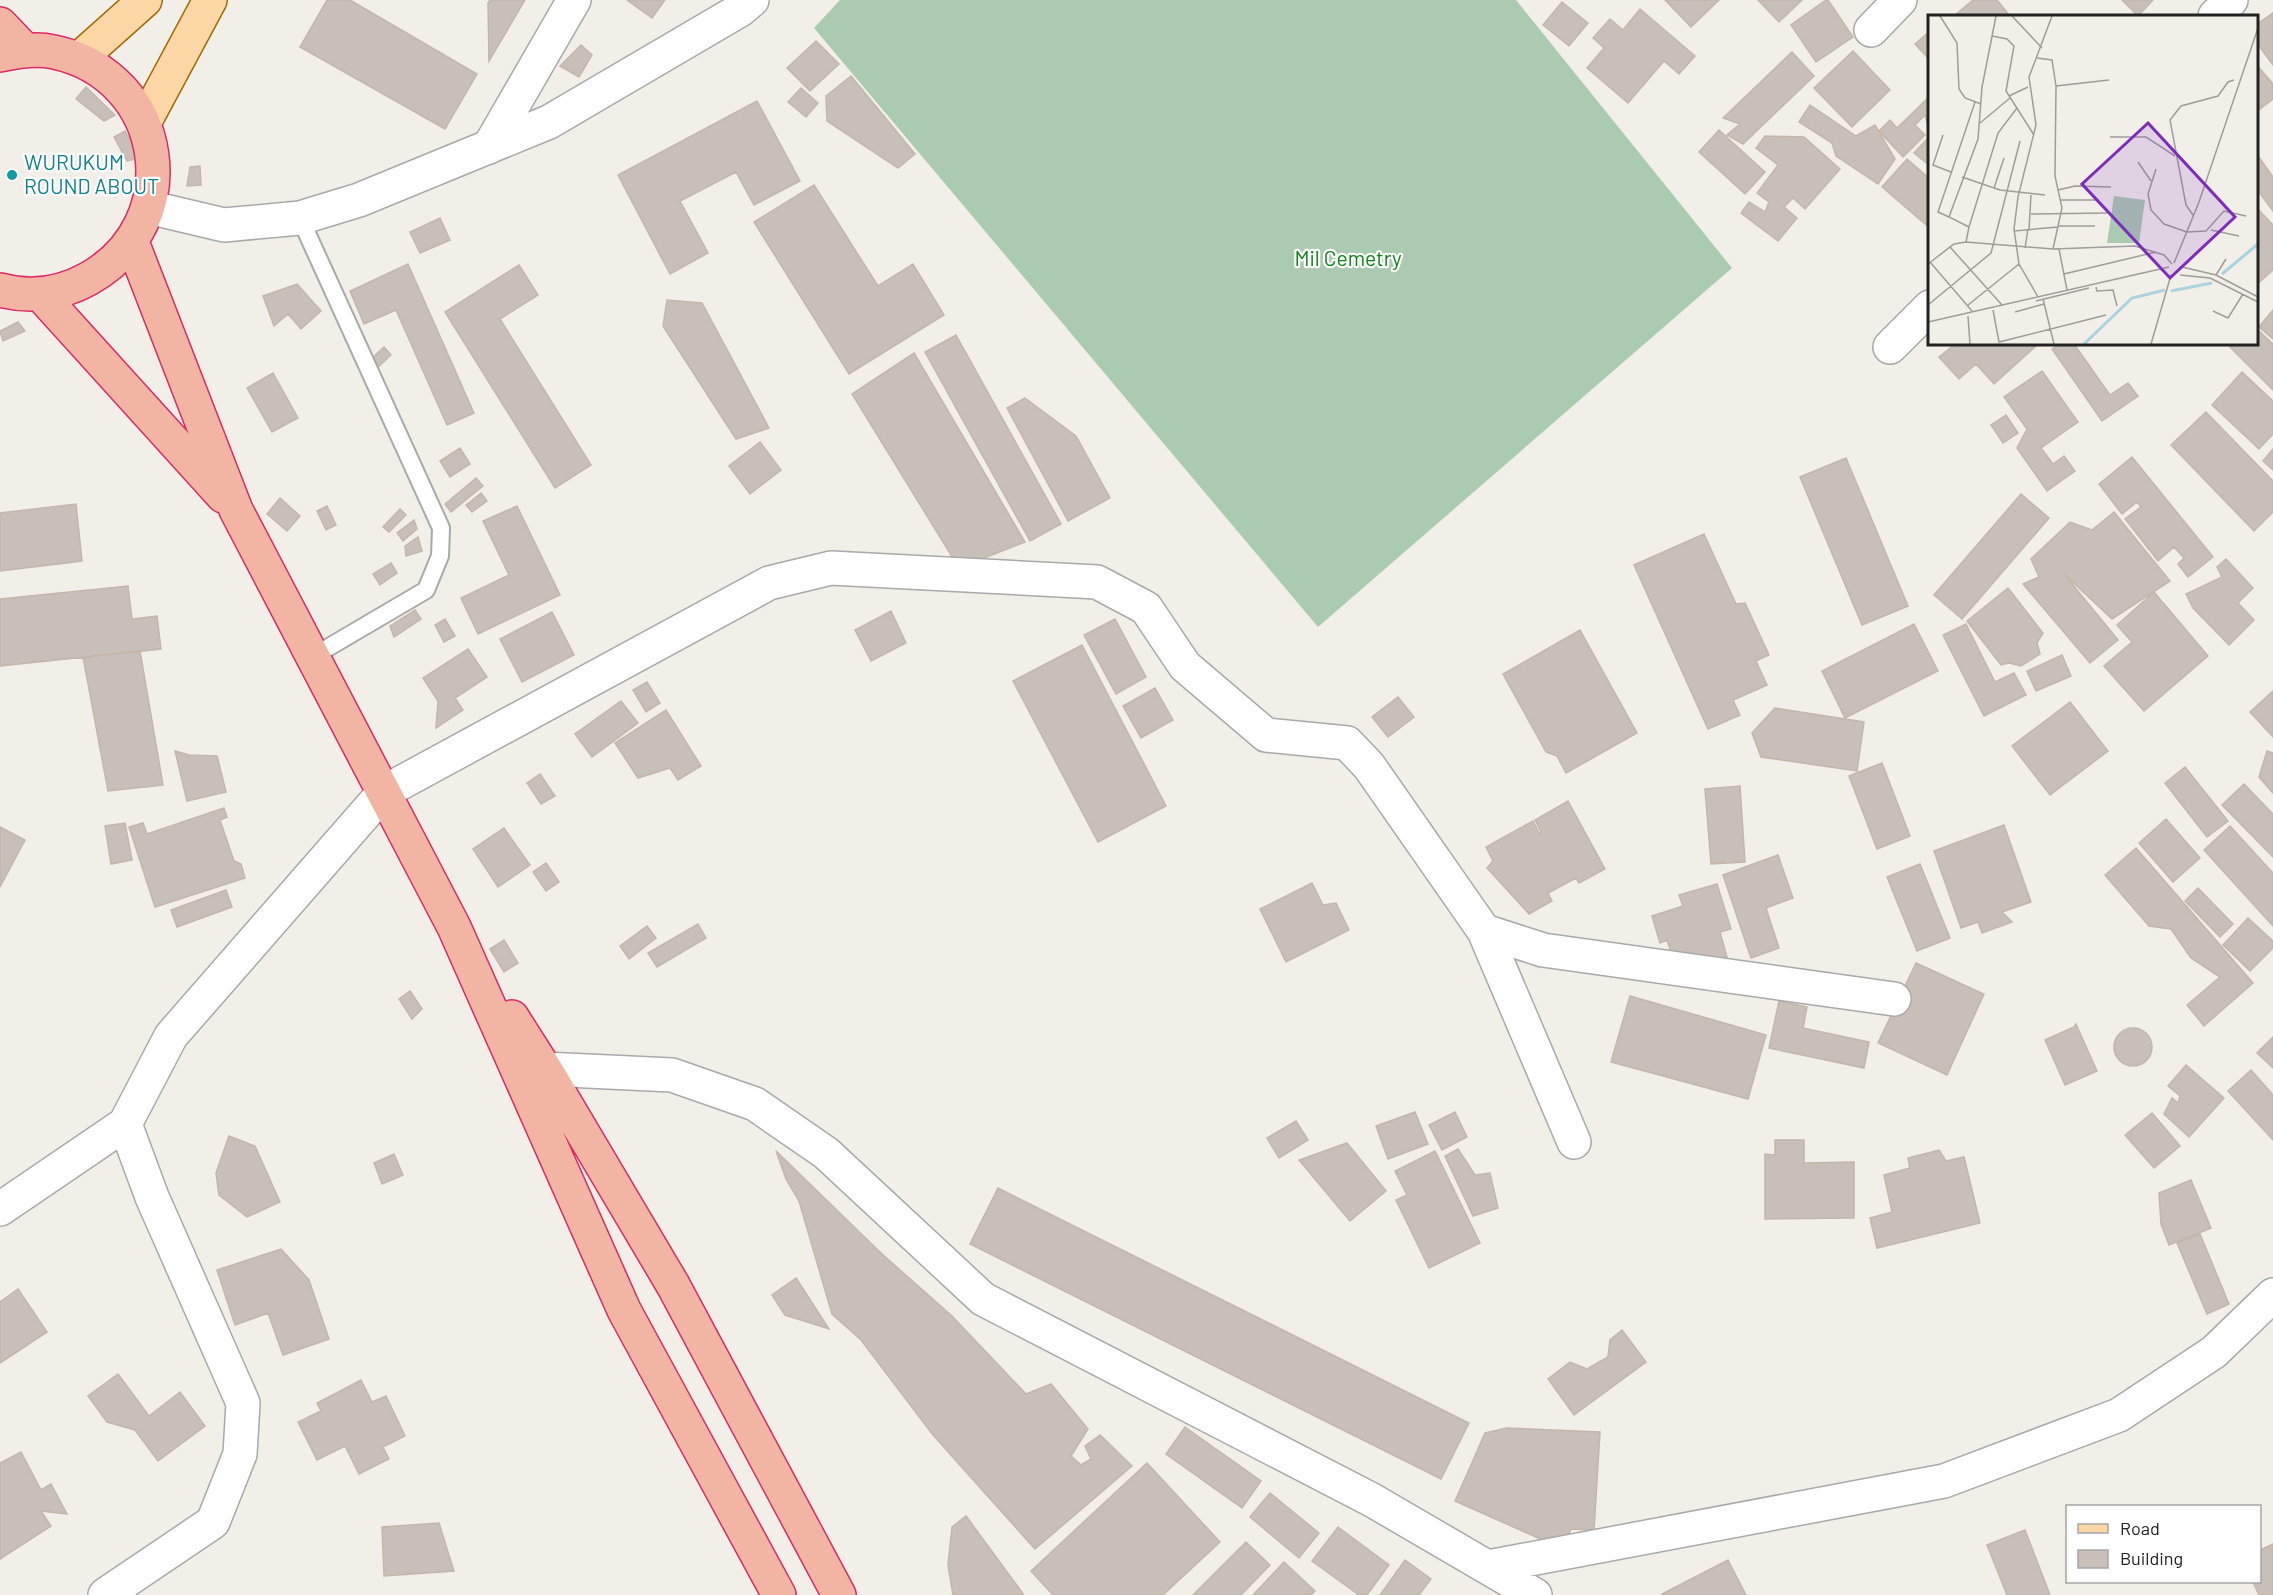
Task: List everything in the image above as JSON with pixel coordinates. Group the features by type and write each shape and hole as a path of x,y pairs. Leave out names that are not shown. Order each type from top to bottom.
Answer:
{"highway":[{"path":"0,24 13,52 52,51 79,59 106,74 128,96 144,123 154,164 148,207 132,242 106,268 75,286 40,294 0,290"},
{"path":"132,242 236,510 454,927 624,1310 780,1595"},
{"path":"40,294 236,510"},
{"path":"454,927 545,1069 673,1285 839,1595"}],"main road":[{"path":"79,59 145,0"},
{"path":"144,123 210,0"}],"street":[{"path":"489,147 574,0"},
{"path":"148,207 224,225 300,218 359,200 549,122 740,10 752,0"},
{"path":"1871,30 1900,0"},
{"path":"2215,15 2231,0"},
{"path":"1890,347 1928,308"},
{"path":"0,1209 125,1124 171,1036 384,792 769,583 831,568 1097,582 1146,608 1185,666 1266,735 1347,743 1370,766 1484,931 1574,1142"},
{"path":"1484,931 1543,950 1894,999"},
{"path":"545,1069 672,1075 755,1104 826,1154 983,1299 1372,1500 1535,1595"},
{"path":"105,1595 213,1522 240,1454 243,1403 152,1197 125,1124"},
{"path":"1488,1567 1944,1480 2119,1415 2214,1352 2273,1295"}],"lane":[{"path":"300,218 441,528 440,556 426,590 312,657"}],"green space":[{"name":"Mil Cemetry","path":"840,0 1516,0 1732,268 1318,627 814,28"}],"building":[{"path":"327,0 350,0 477,74 445,129 300,47"},
{"path":"490,0 525,0 489,61 488,3"},
{"path":"627,0 665,0 652,18"},
{"path":"1665,0 1719,0 1691,27"},
{"path":"1758,0 1802,0 1779,22"},
{"path":"1826,0 1853,37 1816,62 1791,25"},
{"path":"1973,0 1997,0 2009,15 1955,15"},
{"path":"2122,0 2153,0 2139,15"},
{"path":"1562,2 1588,23 1569,46 1543,25"},
{"path":"1640,9 1695,56 1679,74 1664,61 1628,103 1587,68 1604,48 1593,38 1610,19 1623,30"},
{"path":"2273,13 2273,65 2258,45 2258,24"},
{"path":"1928,33 1928,58 1915,44"},
{"path":"816,41 839,64 810,91 787,68"},
{"path":"581,45 592,55 579,77 560,66"},
{"path":"1853,51 1890,90 1852,127 1814,88"},
{"path":"1792,52 1814,76 1743,144 1727,135 1740,124 1723,118"},
{"path":"2258,66 2273,84 2273,99 2258,110"},
{"path":"851,76 915,154 898,168 827,121 826,96"},
{"path":"86,87 115,115 104,121 76,99"},
{"path":"801,88 818,103 806,117 788,102"},
{"path":"1928,98 1928,126 1925,115 1915,125 1925,135 1903,157 1879,131 1890,120 1897,128"},
{"path":"757,101 800,181 754,205 736,172 680,201 708,253 670,274 618,175"},
{"path":"1810,105 1856,136 1875,125 1895,159 1878,184 1836,156 1832,143 1799,122"},
{"path":"1719,130 1765,172 1745,194 1699,152"},
{"path":"125,131 140,158 127,161 114,137"},
{"path":"1765,136 1804,137 1840,169 1805,209 1793,198 1784,207 1797,218 1778,241 1741,213 1749,202 1765,212 1769,202 1757,193 1778,165 1756,148"},
{"path":"1928,138 1928,164 1914,153"},
{"path":"2258,156 2273,177 2273,211 2258,191"},
{"path":"1907,159 1928,177 1928,226 1882,187"},
{"path":"200,166 201,185 187,186 190,167"},
{"path":"814,185 878,286 913,264 944,315 849,374 754,222"},
{"path":"2258,209 2273,225 2273,270 2258,283"},
{"path":"440,218 450,240 420,253 410,232"},
{"path":"408,264 474,413 447,425 396,310 364,324 350,291"},
{"path":"519,265 538,295 500,319 591,465 555,488 445,312"},
{"path":"297,284 321,311 301,329 288,314 274,326 263,296"},
{"path":"667,300 702,303 769,428 736,439 663,326"},
{"path":"2273,310 2273,339 2259,327"},
{"path":"18,322 25,331 3,341 0,331"},
{"path":"2258,330 2273,344 2273,390 2229,346 2258,345"},
{"path":"956,335 1061,524 1030,541 925,352"},
{"path":"1954,345 2036,346 1994,384 1976,364 1959,379 1939,357"},
{"path":"2058,345 2075,345 2110,395 2128,383 2138,396 2102,421 2052,349"},
{"path":"384,347 391,355 377,368 370,360"},
{"path":"914,353 1025,542 959,568 852,394"},
{"path":"2042,371 2078,422 2041,448 2053,464 2064,456 2075,471 2047,491 2017,448 2027,429 2004,397"},
{"path":"2242,372 2273,401 2273,434 2259,449 2212,405"},
{"path":"273,373 298,418 272,432 247,388"},
{"path":"1025,398 1076,436 1110,498 1068,521 1007,408"},
{"path":"2206,412 2273,481 2273,512 2254,531 2171,445"},
{"path":"2006,415 2018,433 2003,443 1991,425"},
{"path":"760,442 781,470 750,494 729,466"},
{"path":"460,448 470,464 450,477 440,461"},
{"path":"2273,449 2273,470 2263,461"},
{"path":"2132,457 2213,557 2188,577 2178,564 2184,558 2174,547 2158,561 2125,519 2141,507 2137,502 2122,514 2099,484"},
{"path":"1846,458 1908,606 1862,625 1800,477"},
{"path":"476,478 483,486 451,512 445,504"},
{"path":"481,493 487,501 472,512 466,505"},
{"path":"2021,494 2049,518 1962,619 1934,595"},
{"path":"280,498 300,516 287,531 267,514"},
{"path":"76,504 82,561 0,571 0,513"},
{"path":"327,506 336,525 326,530 317,511"},
{"path":"517,506 560,595 478,634 461,598 509,575 483,521"},
{"path":"400,509 406,515 389,532 383,527"},
{"path":"2114,512 2170,581 2112,619 2064,574 2118,640 2090,663 2023,584 2039,577 2031,559 2070,522 2092,530"},
{"path":"414,520 417,529 403,541 397,533"},
{"path":"1704,534 1736,604 1745,603 1769,655 1756,661 1767,685 1733,700 1740,715 1708,729 1634,565"},
{"path":"418,537 422,551 406,556 405,546"},
{"path":"2226,559 2253,588 2238,603 2254,620 2229,645 2193,608 2186,594 2222,577 2217,567"},
{"path":"391,563 397,573 380,585 373,574"},
{"path":"128,586 132,619 157,616 161,649 0,666 0,599"},
{"path":"2008,588 2043,633 2037,643 2040,654 2021,666 2009,663 2001,665 1967,621"},
{"path":"2154,592 2208,656 2144,711 2104,666 2132,642 2117,625"},
{"path":"415,610 421,619 394,637 390,626"},
{"path":"891,611 906,643 871,661 855,630"},
{"path":"552,612 574,655 522,682 500,639"},
{"path":"445,619 455,636 444,642 435,625"},
{"path":"1115,619 1146,677 1116,694 1084,635"},
{"path":"1914,624 1938,671 1845,718 1822,671"},
{"path":"1966,624 1995,682 2014,673 2026,695 1984,716 1943,635"},
{"path":"1580,630 1637,733 1566,773 1557,756 1546,752 1503,674"},
{"path":"1082,645 1166,806 1098,842 1013,681"},
{"path":"468,649 487,677 455,698 463,710 436,728 438,701 423,678"},
{"path":"140,651 163,785 108,791 83,657"},
{"path":"2062,655 2071,676 2036,691 2027,671"},
{"path":"647,682 660,703 646,712 633,690"},
{"path":"1155,688 1173,720 1141,738 1123,706"},
{"path":"2273,691 2273,737 2250,712"},
{"path":"1398,697 1414,717 1388,737 1372,717"},
{"path":"621,701 638,723 592,757 575,734"},
{"path":"2070,702 2108,751 2050,795 2012,746"},
{"path":"1775,708 1864,722 1857,771 1761,757 1752,733"},
{"path":"666,710 701,766 678,780 670,768 638,778 615,743"},
{"path":"175,751 189,755 217,756 226,792 187,801"},
{"path":"2267,751 2273,753 2273,793 2259,777"},
{"path":"1882,763 1910,836 1877,849 1849,776"},
{"path":"2185,767 2228,821 2207,837 2165,783"},
{"path":"540,774 555,796 541,804 527,783"},
{"path":"2244,784 2273,814 2273,857 2222,805"},
{"path":"1740,786 1745,862 1711,864 1705,789"},
{"path":"1568,801 1605,869 1579,883 1576,878 1548,893 1552,901 1529,914 1487,868 1493,861 1486,847 1533,821 1539,833 1541,832 1535,820"},
{"path":"224,808 227,817 220,820 234,861 241,864 245,878 155,907 129,827 143,823 147,834"},
{"path":"2166,819 2200,858 2173,882 2139,843"},
{"path":"125,823 132,860 111,864 105,826"},
{"path":"2004,825 2031,902 2002,912 2012,922 1982,933 1978,922 1961,928 1934,851"},
{"path":"2230,826 2273,873 2273,926 2204,850"},
{"path":"0,827 25,840 0,887"},
{"path":"504,828 530,865 498,887 473,849"},
{"path":"2136,848 2253,983 2204,1026 2187,1005 2220,977 2191,958 2171,929 2149,926 2105,875"},
{"path":"1778,855 1793,898 1766,908 1779,948 1751,958 1723,875"},
{"path":"546,863 559,882 546,891 533,872"},
{"path":"1920,864 1950,938 1917,951 1887,877"},
{"path":"1312,883 1323,905 1336,903 1349,930 1286,962 1260,909"},
{"path":"1717,884 1731,929 1720,932 1727,957 1697,966 1674,961 1667,940 1660,943 1652,916 1683,906 1679,895"},
{"path":"2198,888 2233,924 2220,937 2185,901"},
{"path":"226,890 232,907 177,927 171,910"},
{"path":"2248,918 2273,941 2273,948 2250,971 2223,945"},
{"path":"698,924 706,938 657,967 648,953"},
{"path":"647,926 656,938 629,959 620,946"},
{"path":"504,940 518,963 504,972 490,949"},
{"path":"1916,963 1984,994 1947,1075 1878,1043"},
{"path":"410,991 422,1009 412,1019 399,999"},
{"path":"1630,996 1766,1035 1748,1099 1611,1062"},
{"path":"1779,1001 1807,1007 1803,1028 1869,1042 1864,1068 1769,1048"},
{"path":"2076,1024 2097,1071 2065,1085 2045,1040"},
{"path":"2133,1028 2147,1033 2152,1047 2147,1061 2133,1066 2119,1061 2114,1047 2119,1033"},
{"path":"2273,1037 2273,1068 2257,1053"},
{"path":"2186,1065 2224,1098 2189,1137 2164,1114 2172,1098 2178,1103 2180,1096 2168,1086"},
{"path":"2251,1070 2273,1095 2273,1140 2228,1091"},
{"path":"1415,1112 1428,1144 1388,1159 1376,1126"},
{"path":"1455,1112 1467,1137 1442,1150 1429,1125"},
{"path":"2152,1113 2180,1146 2154,1168 2125,1135"},
{"path":"1296,1121 1308,1140 1279,1158 1267,1138"},
{"path":"229,1136 255,1146 280,1202 247,1217 219,1195 216,1173"},
{"path":"1775,1140 1804,1140 1804,1163 1854,1162 1854,1218 1765,1219 1765,1154 1775,1155"},
{"path":"1347,1143 1386,1191 1350,1221 1299,1160"},
{"path":"1458,1149 1475,1175 1490,1173 1498,1208 1473,1216 1445,1156"},
{"path":"1939,1150 1946,1161 1964,1157 1980,1223 1877,1248 1870,1218 1892,1212 1884,1175 1910,1168 1908,1158"},
{"path":"776,1151 882,1254 952,1316 1026,1394 1051,1384 1088,1429 1071,1456 1081,1465 1091,1459 1085,1446 1100,1435 1132,1466 1035,1549 933,1435 861,1340 832,1314 799,1201 786,1179"},
{"path":"1435,1151 1480,1243 1429,1268 1396,1200 1407,1195 1395,1171"},
{"path":"394,1154 403,1175 382,1184 374,1163"},
{"path":"2191,1180 2211,1228 2169,1245 2161,1224 2159,1193"},
{"path":"998,1188 1469,1423 1441,1479 970,1244"},
{"path":"2200,1234 2229,1304 2207,1314 2177,1243"},
{"path":"281,1249 309,1280 329,1339 283,1355 268,1313 235,1325 217,1270"},
{"path":"796,1278 829,1329 785,1315 772,1295"},
{"path":"18,1289 47,1332 0,1363 0,1302"},
{"path":"1622,1330 1646,1362 1574,1415 1548,1379 1570,1362 1587,1369 1608,1357 1610,1340"},
{"path":"118,1374 149,1416 180,1392 205,1426 158,1461 135,1430 107,1422 88,1396"},
{"path":"361,1380 372,1402 386,1396 405,1436 383,1447 389,1459 359,1474 345,1446 317,1460 298,1422 321,1411 317,1403"},
{"path":"1185,1427 1261,1481 1242,1508 1166,1454"},
{"path":"1507,1428 1600,1432 1594,1530 1571,1529 1563,1549 1455,1501 1485,1433"},
{"path":"21,1452 41,1490 51,1484 67,1514 41,1511 51,1526 0,1559 0,1463"},
{"path":"1147,1463 1220,1542 1163,1595 1053,1595 1031,1571"},
{"path":"1270,1493 1319,1533 1299,1558 1250,1517"},
{"path":"966,1516 1024,1595 953,1595 948,1565 952,1527"},
{"path":"439,1523 454,1571 384,1576 382,1527"},
{"path":"1338,1527 1389,1565 1367,1595 1359,1595 1312,1561"},
{"path":"2025,1530 2050,1595 2007,1595 1987,1545"},
{"path":"1246,1542 1270,1565 1241,1595 1193,1595"},
{"path":"2273,1544 2273,1595 2259,1595 2253,1583 2261,1583 2261,1550"},
{"path":"1405,1560 1431,1579 1419,1595 1380,1595"},
{"path":"1728,1560 1746,1595 1662,1594"},
{"path":"1284,1562 1315,1591 1311,1595 1253,1595"}],"place":[{"name":"WURUKUM ROUND ABOUT","path":"12,175"}]}
